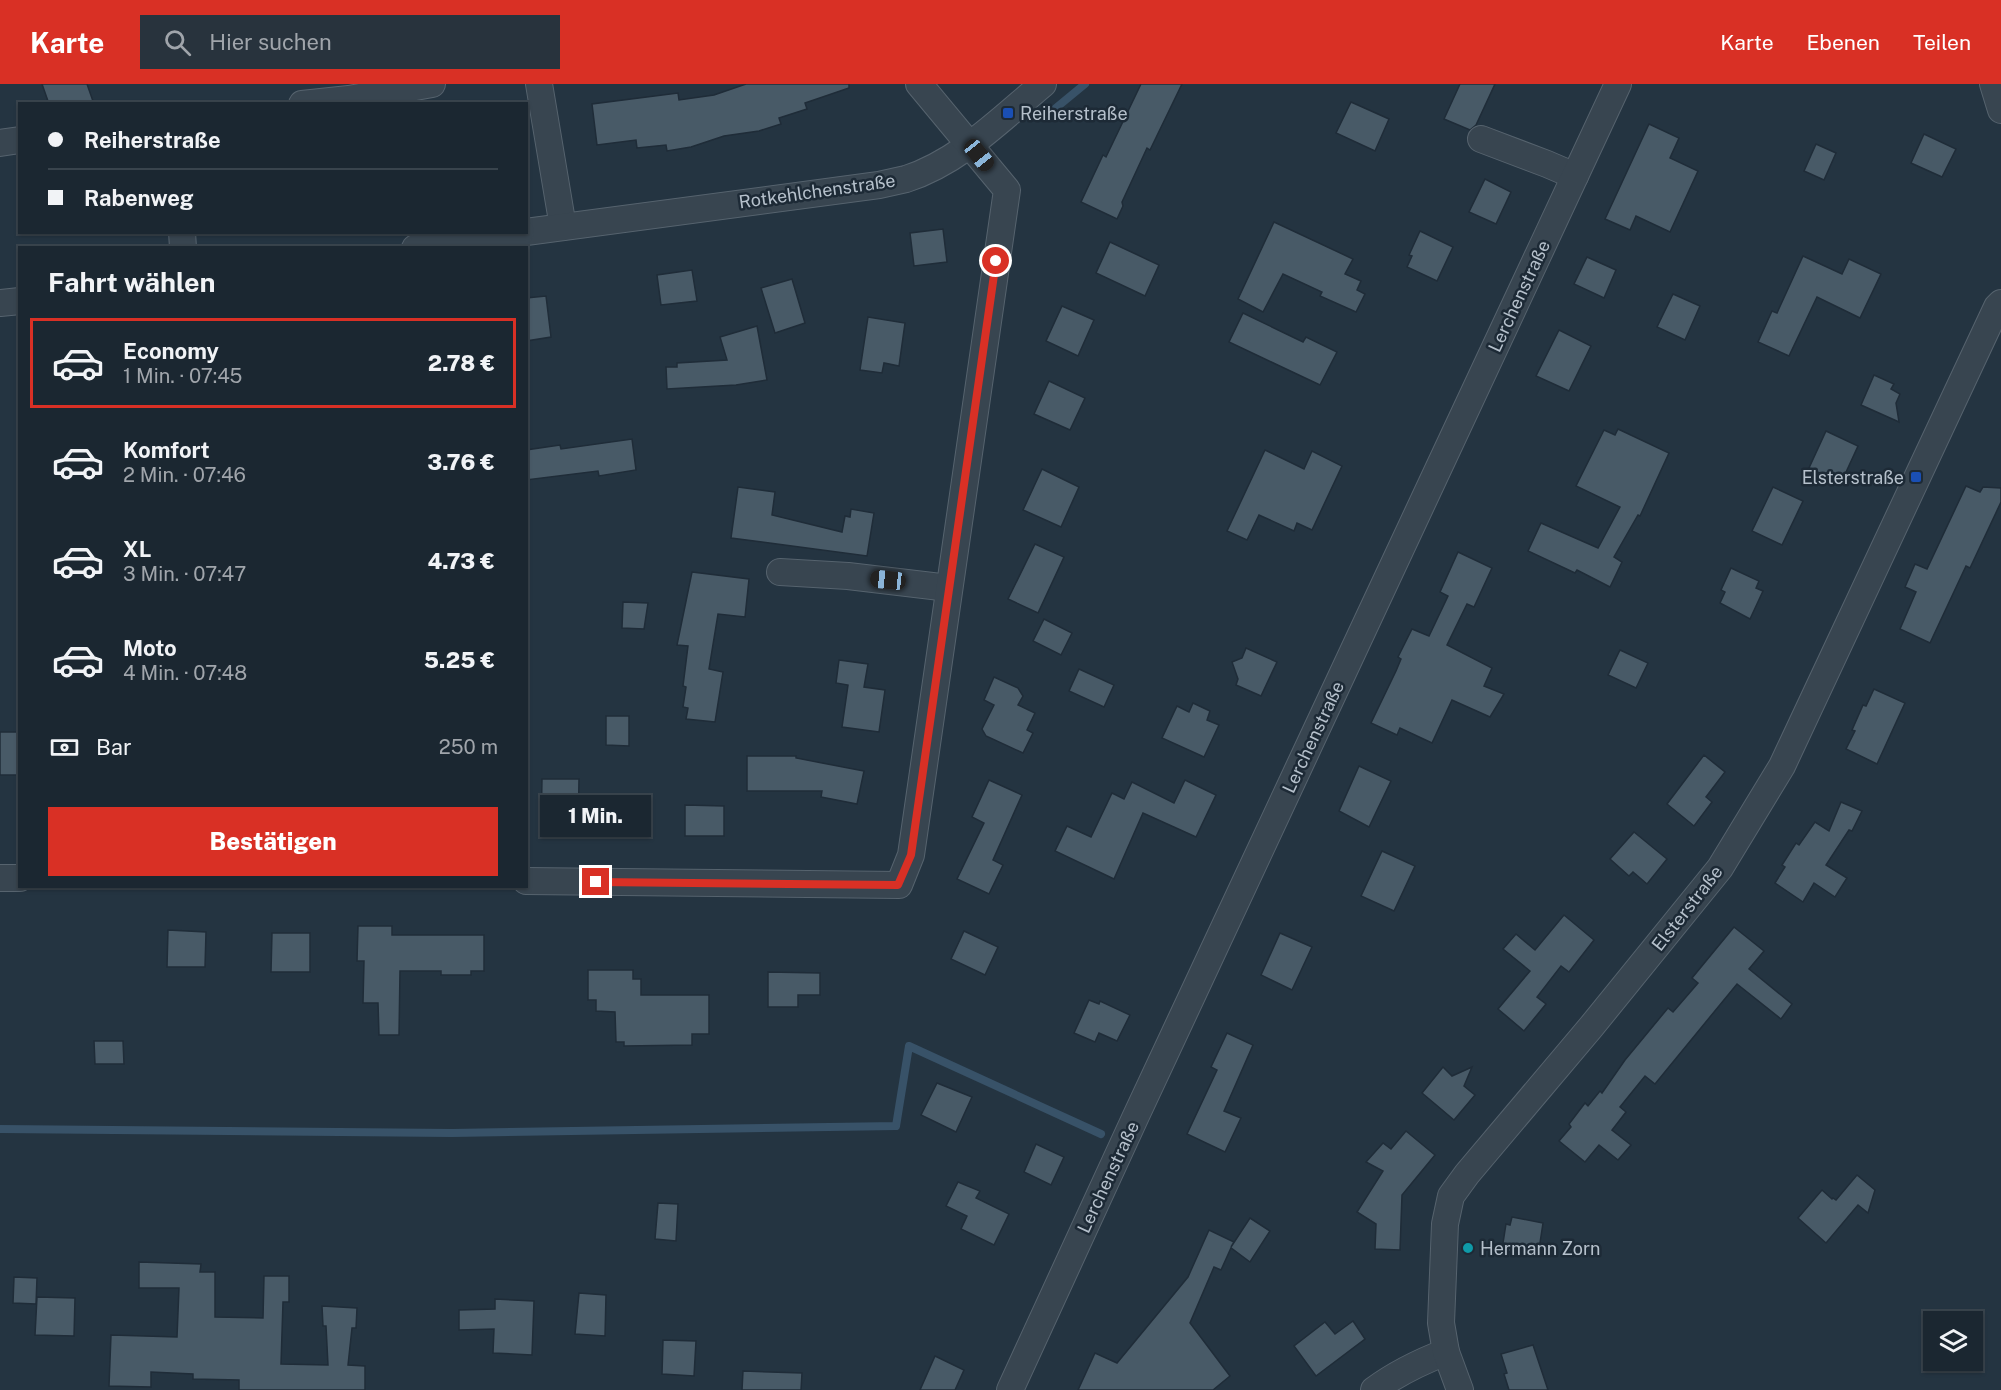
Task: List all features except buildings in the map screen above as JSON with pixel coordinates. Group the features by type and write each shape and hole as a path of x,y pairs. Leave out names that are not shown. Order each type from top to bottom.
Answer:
{"street":[{"path":"321,102 432,84"},
{"path":"539,84 563,227"},
{"path":"528,881 898,885 911,855 1007,190 919,84"},
{"name":"Rotkehlchenstraße","path":"528,232 879,185 917,174 970,145 1042,84"},
{"name":"Lerchenstraße","path":"1010,1390 1618,84"},
{"path":"1993,84 2001,110"},
{"path":"1481,139 1575,177"},
{"path":"0,143 18,140"},
{"path":"429,246 509,234"},
{"path":"0,303 18,301"},
{"name":"Elsterstraße","path":"1460,1390 1446,1352 1440,1323 1445,1224 1451,1196 1720,868 1782,766 1923,462 1997,307 2001,303"},
{"path":"782,565 848,576 950,582"},
{"path":"0,878 18,878"},
{"path":"1374,1390 1391,1377 1446,1352"}],"waterway":[{"path":"1051,112 1085,84"},
{"path":"0,1129 452,1133 896,1126 909,1046 1101,1134"}],"place":[{"name":"Reiherstraße","path":"1008,113"},
{"name":"Elsterstraße","path":"1916,477"},
{"name":"Hermann Zorn","path":"1468,1248"}],"route":[{"path":"596,882 898,885 911,855 996,261"}]}
